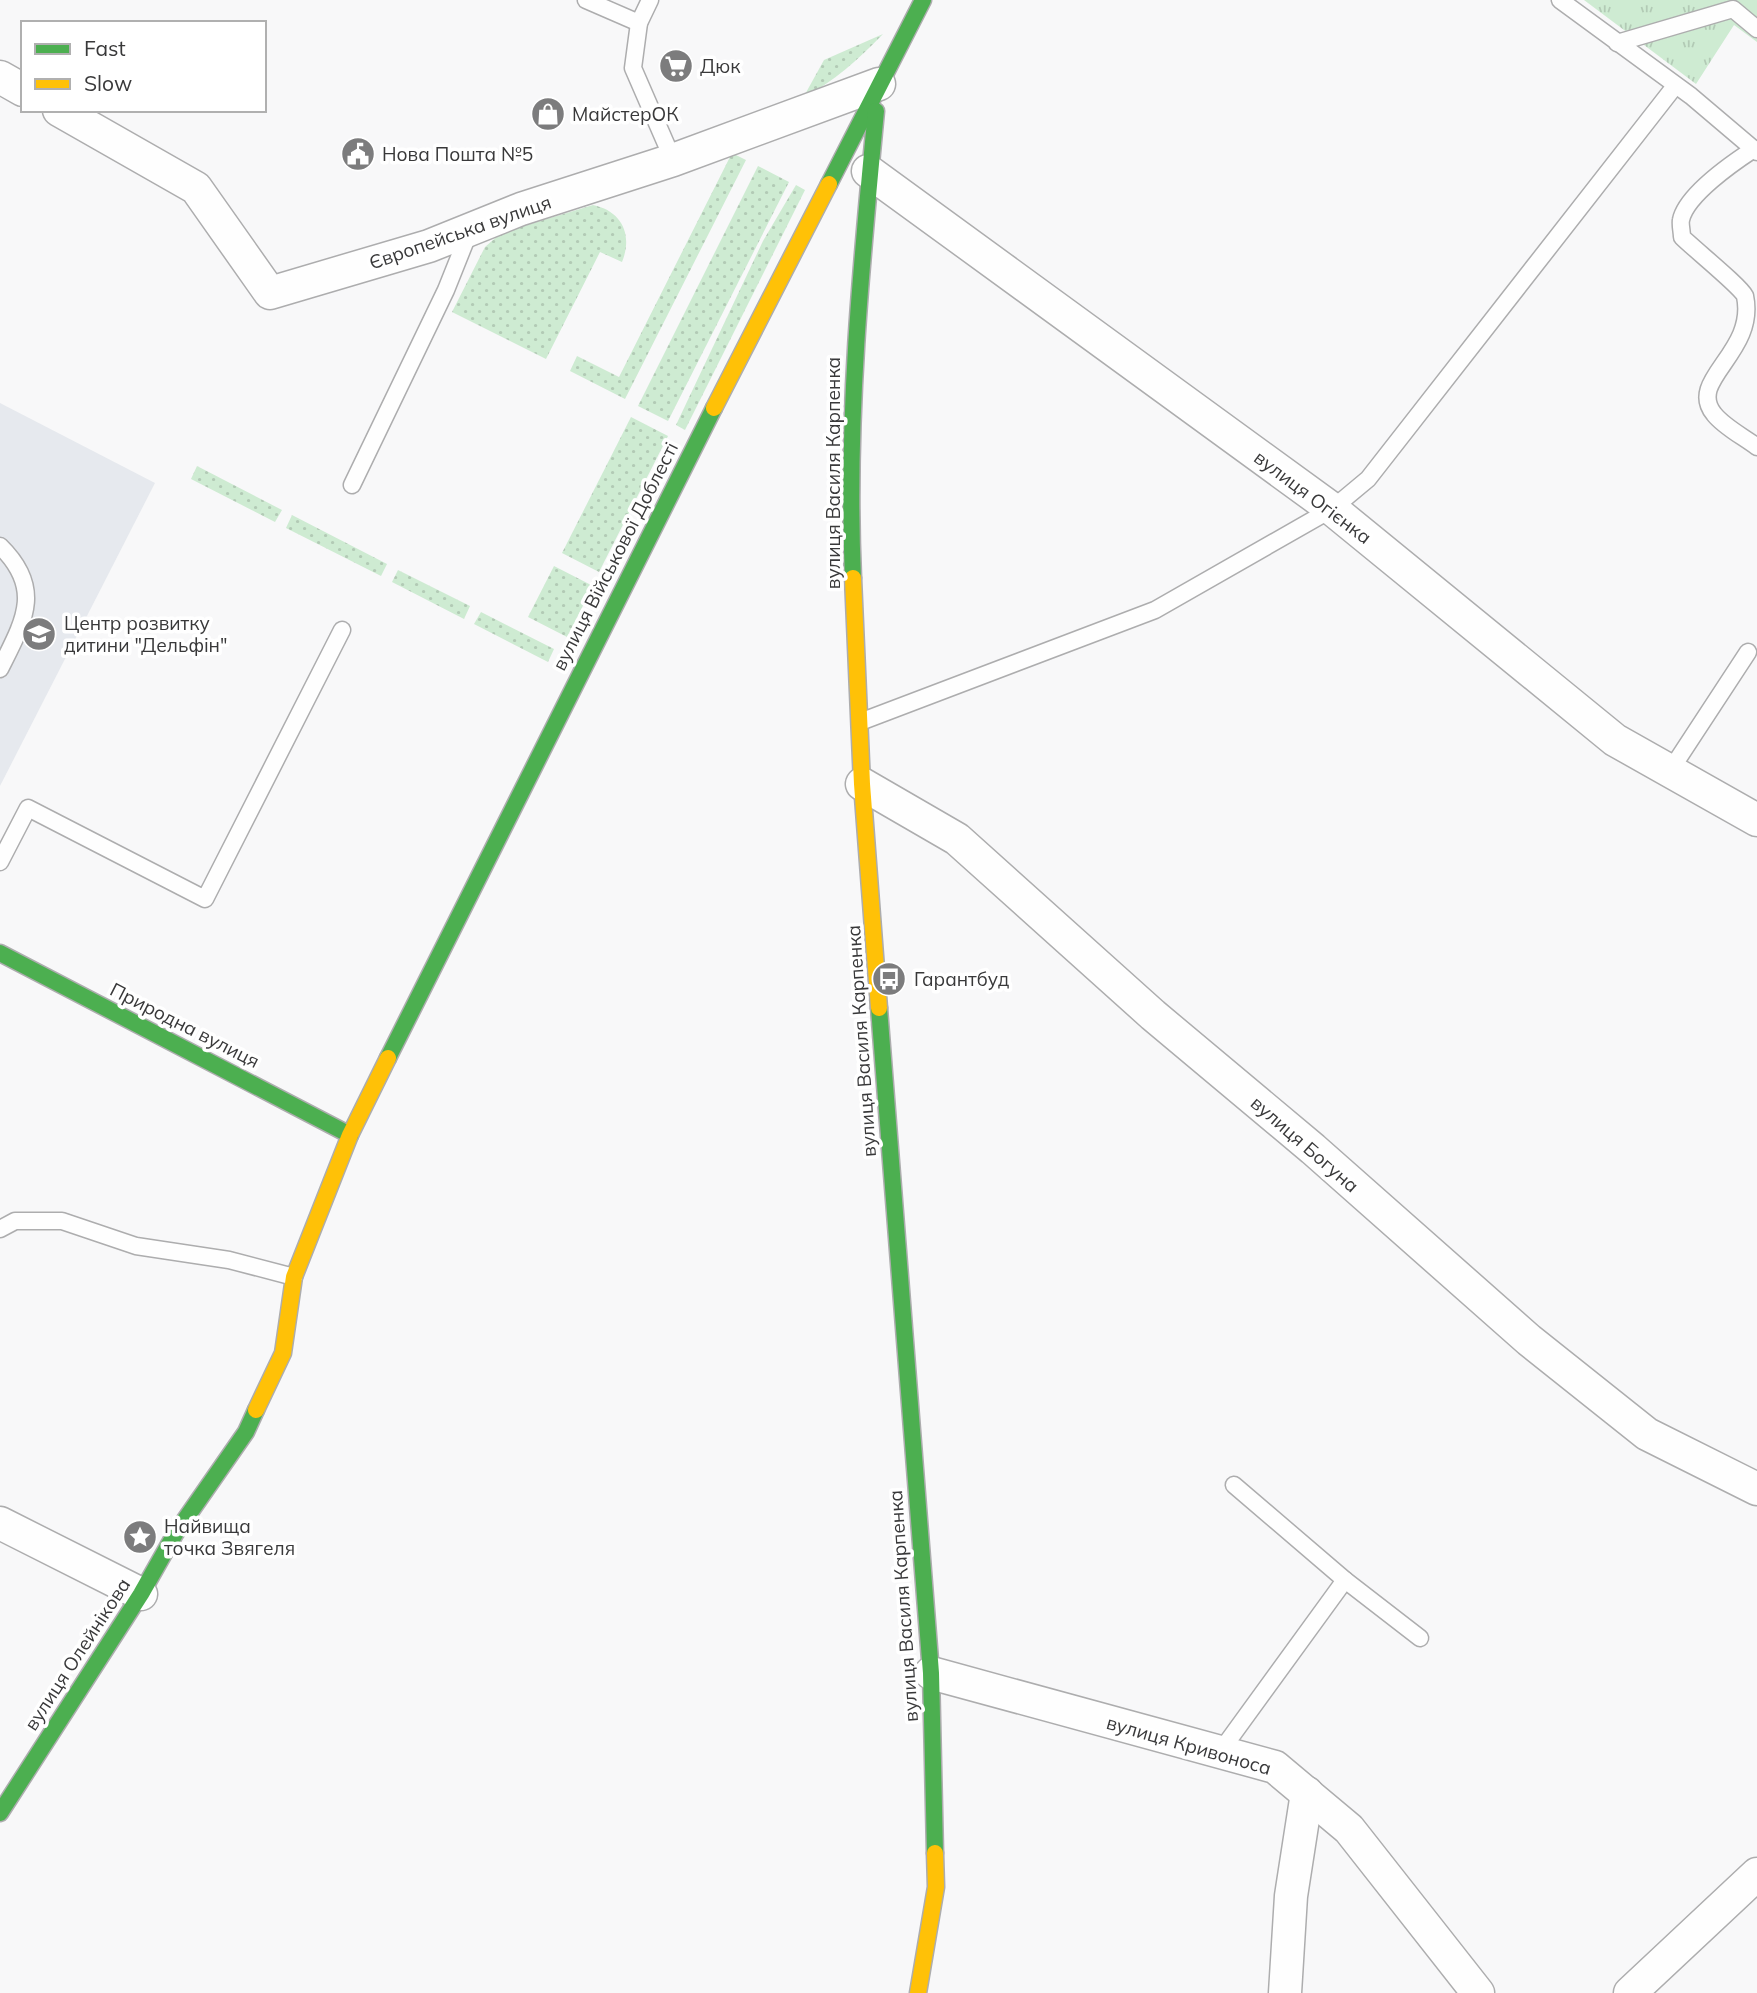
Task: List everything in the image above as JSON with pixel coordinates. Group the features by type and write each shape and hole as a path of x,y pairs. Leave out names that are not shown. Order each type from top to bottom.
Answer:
{"street":[{"name":"вулиця Військової Доблесті","path":"350,1135 587,657 923,0"},
{"name":"Європейська вулиця","path":"63,112 196,188 270,293 429,246 521,209 673,160 879,84"},
{"name":"вулиця Василя Карпенка","path":"879,84 868,171 857,312 851,535 862,784 931,1673 936,1887 918,1993"},
{"name":"вулиця Огієнка","path":"868,171 1332,509 1615,740 1757,820"},
{"name":"вулиця Богуна","path":"862,784 957,839 1153,1016 1313,1149 1529,1339 1647,1434 1757,1489"},
{"name":"Природна вулиця","path":"0,953 350,1135"},
{"name":"вулиця Олейнікова","path":"0,1812 141,1594 176,1534 246,1432 283,1353 294,1277 350,1135"},
{"path":"0,1522 141,1594"},
{"name":"вулиця Кривоноса","path":"931,1673 1275,1767 1349,1829 1478,1993"},
{"path":"1285,1993 1292,1896 1307,1793"},
{"path":"1630,1993 1757,1874"}],"lane":[{"path":"586,0 639,23"},
{"path":"649,0 639,23 634,68 673,160"},
{"path":"1560,0 1691,96 1756,151 1714,179 1689,204 1681,219 1682,237 1745,293 1750,307 1751,324 1747,340 1738,357 1707,391 1707,400 1714,414 1757,447"},
{"path":"1618,43 1733,9 1757,29"},
{"path":"859,723 1155,610 1332,509 1368,479 1675,86"},
{"path":"352,485 446,290 470,230"},
{"path":"0,546 16,562 26,589 26,615 0,668"},
{"path":"0,862 28,808 205,899 342,630"},
{"path":"1670,771 1748,652"},
{"path":"0,1229 15,1221 62,1221 136,1247 229,1260 294,1277"},
{"path":"1234,1485 1345,1580 1420,1638"},
{"path":"1220,1752 1345,1580"}],"shaded area":[{"name":"Центр розвитку дитини \"Дельфін\"","path":"0,403 155,483 0,786"}],"green space":[{"path":"1584,0 1757,0 1757,42 1734,25 1696,84"},
{"path":"883,34 845,69 803,98 824,60"},
{"path":"732,153 746,160 625,399 570,371 577,356 619,377"},
{"path":"758,166 789,182 668,421 638,406"},
{"path":"796,185 805,190 685,430 676,425 763,241"},
{"path":"593,205 611,213 622,226 626,243 622,262 600,252 546,359 452,312 485,247 501,233"},
{"path":"631,417 668,436 599,572 562,553"},
{"path":"197,466 282,510 275,522 191,479"},
{"path":"292,515 387,564 381,576 286,528"},
{"path":"554,566 593,586 567,637 528,617"},
{"path":"398,570 470,606 464,619 392,582"},
{"path":"481,612 554,649 548,662 474,624"}],"traffic: fast":[{"path":"829,184 923,0"},
{"path":"853,578 853,403 860,286 876,111"},
{"path":"388,1058 714,408"},
{"path":"0,953 350,1135"},
{"path":"879,1008 931,1673 935,1853"},
{"path":"0,1813 141,1594 175,1534 246,1432 256,1410"}],"traffic: slow":[{"path":"714,408 829,184"},
{"path":"853,578 862,784 879,1008"},
{"path":"256,1410 283,1353 294,1277 350,1135 388,1058"},
{"path":"918,1993 936,1887 935,1853"}],"place":[{"name":"Дюк","path":"676,66"},
{"name":"МайстерОК","path":"548,114"},
{"name":"Нова Пошта №5","path":"358,154"},
{"name":"Центр розвитку дитини \"Дельфін\"","path":"39,634"},
{"name":"Гарантбуд","path":"889,979"},
{"name":"Найвища точка Звягеля","path":"140,1537"}]}
